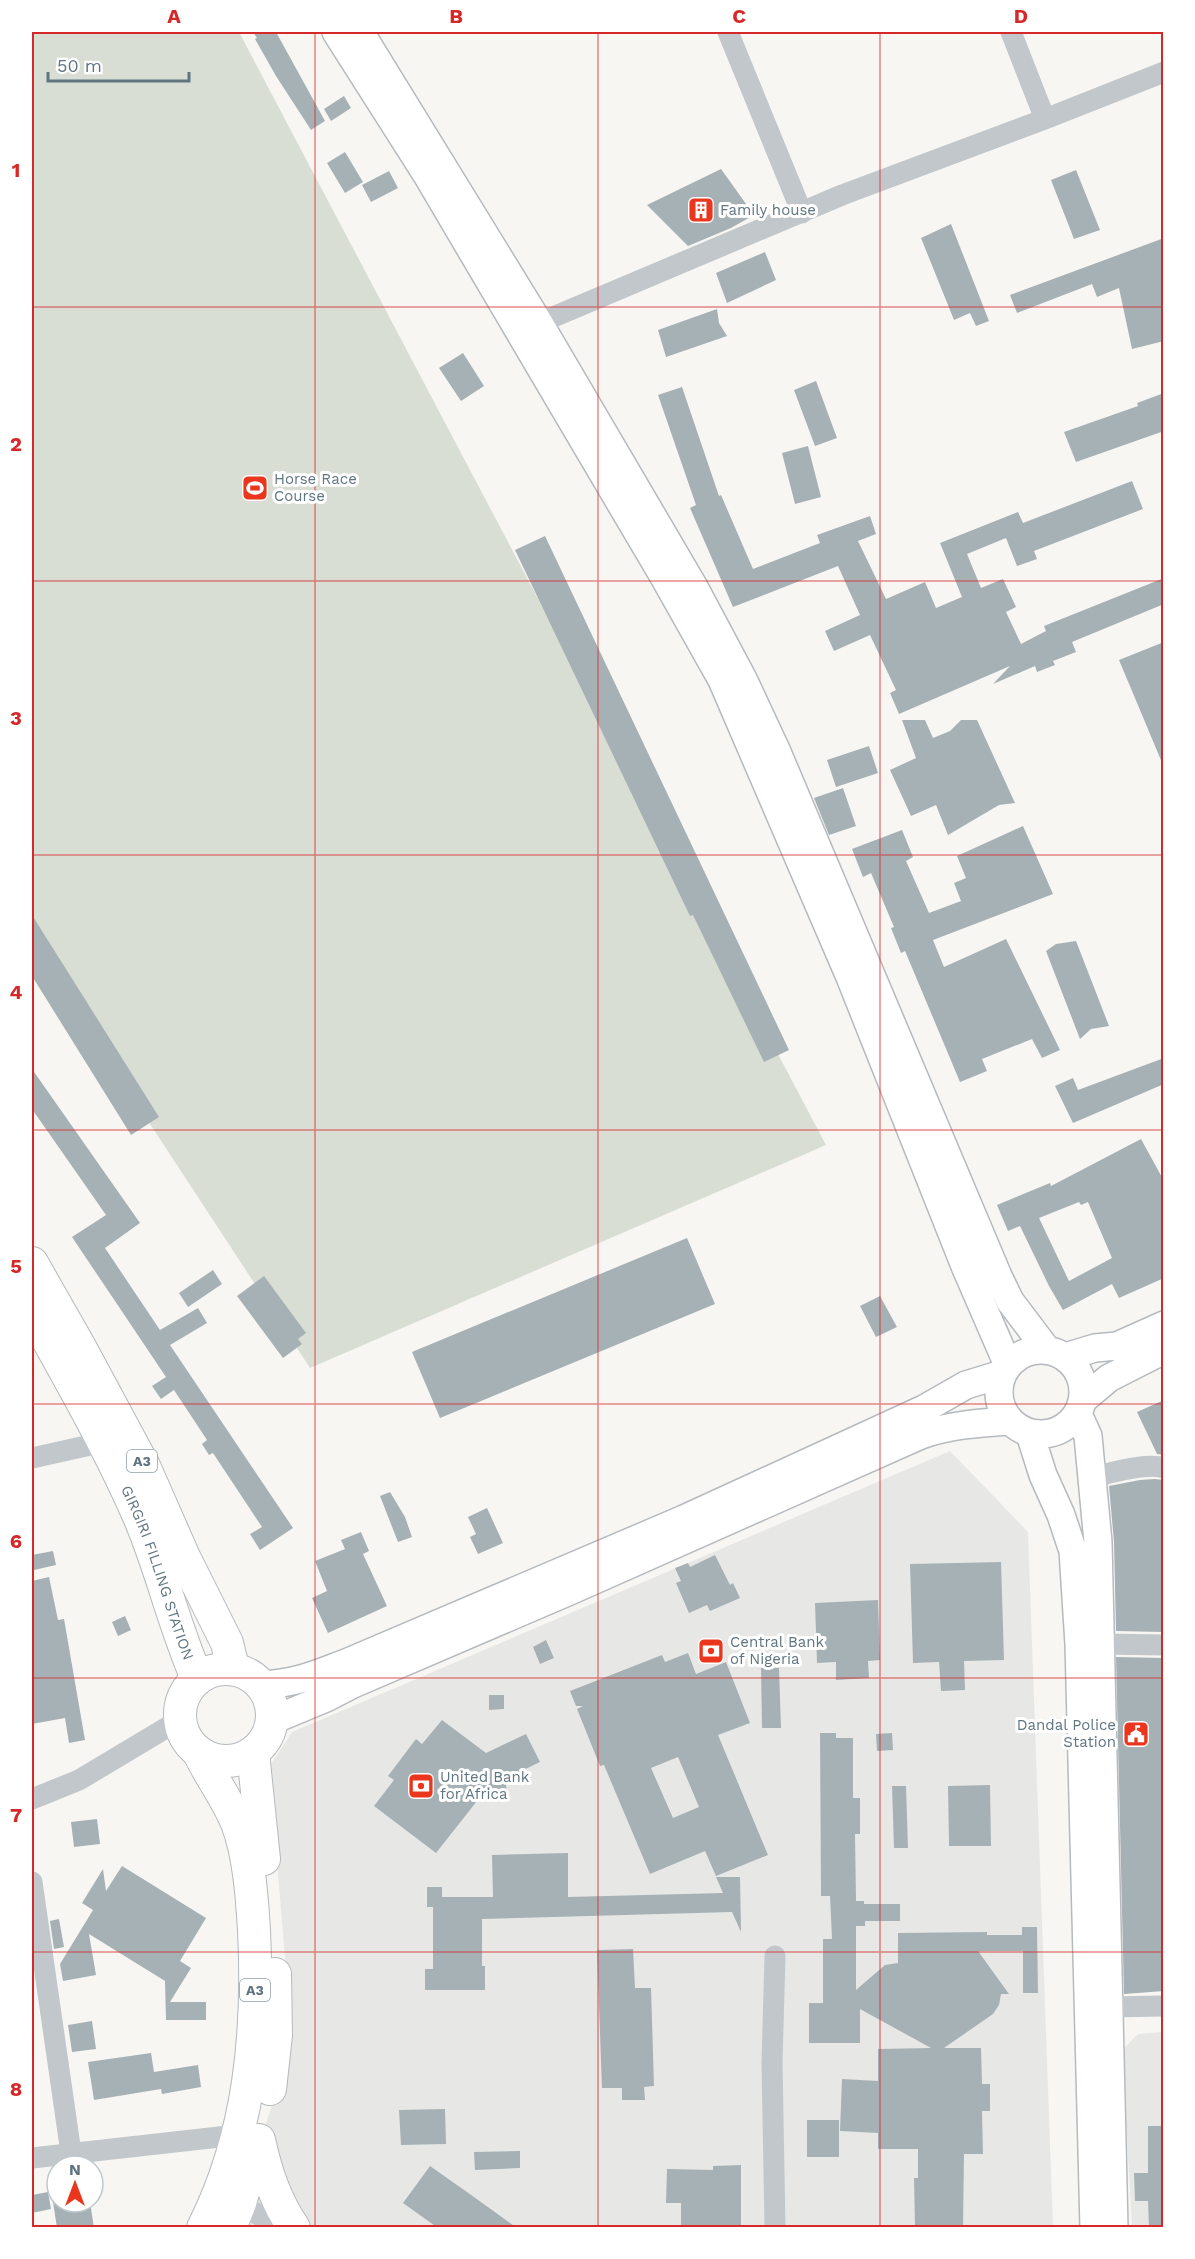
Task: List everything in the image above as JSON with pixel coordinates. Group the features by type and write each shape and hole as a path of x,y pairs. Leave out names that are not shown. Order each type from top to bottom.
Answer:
{"highway":[{"name":"A3","path":"32,1263 144,1466 184,1557 214,1614 233,1668"},
{"name":"GIRGIRI FILLING STATION","path":"32,1311 121,1476 145,1531 183,1646 197,1678"},
{"path":"181,1719 186,1693 197,1678 214,1669 233,1668 248,1673 262,1685 271,1701 273,1720 270,1732 264,1743 253,1754 241,1760 227,1762 200,1755"},
{"name":"A3","path":"181,1719 183,1733 200,1755 238,1825 253,1906 256,1962 252,2063 246,2105 248,2136 235,2215"},
{"name":"A3","path":"203,2228 229,2168 268,2108 276,2035 274,1945 257,1808 253,1754"},
{"path":"248,2136 294,2228"}],"main road":[{"path":"336,32 427,175 664,577 722,680 850,977 1010,1301 1056,1353 1076,1368 1083,1382 1081,1406 1088,1436 1098,1542 1114,2228"},
{"path":"360,32 538,323 694,587 743,679 777,752 916,1114 975,1292 1005,1370 998,1390 1000,1406 1019,1427 1061,1515 1073,1551 1079,1656 1094,2228"},
{"path":"262,1685 295,1682 346,1663 684,1519 924,1409 966,1385 1005,1370 1022,1354 1038,1350 1056,1353 1118,1346 1164,1325"},
{"path":"273,1720 921,1435 971,1423 1019,1427 1044,1435 1057,1432 1069,1425 1081,1406 1109,1378 1164,1350"}],"street":[{"path":"728,32 802,213"},
{"path":"1011,32 1045,119"},
{"path":"538,323 842,195 1164,72"},
{"path":"32,1458 104,1442"},
{"path":"1093,1476 1143,1467 1164,1468"},
{"path":"1101,1644 1164,1645"},
{"path":"32,1799 78,1780 181,1719"},
{"path":"32,1882 71,2153"},
{"path":"775,1956 772,2063 775,2228"},
{"path":"1109,2007 1164,2006"},
{"path":"32,2158 248,2136"},
{"path":"235,2215 279,2228"}],"shaded area":[{"name":"Horse Race Course","path":"32,32 239,32 826,1145 310,1368 32,944"},
{"path":"950,1451 1028,1532 1053,2227 233,2228 292,2041 269,1767 292,1732"},
{"path":"1163,2032 1163,2227 1132,2227 1122,2050 1138,2034"}],"building":[{"path":"253,32 276,32 325,121 311,130 276,76"},
{"path":"344,96 351,108 331,121 324,109"},
{"path":"345,152 363,182 345,193 327,163"},
{"name":"Family house","path":"721,169 754,215 731,228 688,246 647,205"},
{"path":"1076,170 1100,230 1074,239 1051,180"},
{"path":"389,171 398,188 371,202 362,185"},
{"path":"951,224 989,321 976,326 970,313 954,320 921,238"},
{"path":"1164,238 1164,341 1132,349 1119,288 1097,297 1092,284 1017,313 1010,295"},
{"path":"765,252 776,280 727,303 716,273"},
{"path":"717,309 719,323 727,336 666,357 658,330"},
{"path":"463,353 484,386 461,401 439,368"},
{"path":"816,381 837,438 815,446 794,390"},
{"path":"682,387 719,496 721,495 753,569 820,543 817,535 870,516 876,534 858,541 886,599 925,582 936,608 962,597 940,543 1018,512 1023,523 1132,481 1143,509 1034,551 1037,559 1017,566 1006,538 967,554 981,588 1003,579 1016,607 1006,612 1021,644 1046,631 1044,626 1164,578 1164,604 1072,642 1076,652 1053,661 1055,665 1037,672 1035,666 993,684 1010,666 899,714 890,693 896,690 870,635 834,651 825,631 860,615 838,566 733,607 690,508 696,505 658,395"},
{"path":"1164,393 1164,431 1076,462 1064,432 1138,406 1137,403"},
{"path":"808,446 821,497 795,504 782,453"},
{"path":"545,536 789,1050 764,1062 693,915 690,916 515,550"},
{"path":"1164,642 1164,765 1163,765 1119,660"},
{"path":"902,720 925,720 933,738 950,731 961,720 977,720 1015,803 999,805 948,835 936,805 911,816 890,770 916,758"},
{"path":"869,746 878,773 836,787 827,760"},
{"path":"843,788 856,826 829,835 814,798"},
{"path":"1023,826 1053,894 933,940 944,967 1006,939 1060,1050 1042,1058 1032,1039 982,1059 987,1071 960,1082 905,951 901,953 891,928 894,927 871,873 863,877 852,849 902,830 913,857 906,861 929,913 961,901 954,883 966,878 957,856"},
{"path":"32,915 159,1117 131,1135 32,976"},
{"path":"1076,941 1109,1026 1091,1029 1080,1039 1046,951 1056,944"},
{"path":"1164,1058 1164,1084 1073,1123 1055,1086 1073,1078 1078,1090"},
{"path":"32,1069 140,1223 105,1248 160,1330 198,1308 207,1323 170,1345 293,1528 260,1550 250,1534 262,1527 213,1453 209,1455 202,1444 207,1440 174,1390 161,1399 152,1386 166,1377 72,1237 106,1215 32,1109"},
{"path":"1141,1139 1164,1181 1164,1278 1119,1298 1112,1284 1063,1310 1020,1226 1008,1231 997,1205 1050,1183 1051,1186","holes":["1079,1202 1081,1205 1088,1202 1112,1258 1069,1281 1039,1218"]},
{"path":"687,1238 715,1304 440,1418 412,1352"},
{"path":"213,1270 222,1284 188,1307 179,1293"},
{"path":"264,1276 306,1333 298,1339 302,1344 283,1358 237,1296"},
{"path":"880,1296 897,1327 876,1337 860,1306"},
{"path":"1164,1400 1164,1455 1157,1454 1137,1412"},
{"path":"1155,1479 1164,1480 1164,1632 1116,1631 1114,1542 1109,1486"},
{"path":"390,1492 405,1517 412,1537 398,1542 380,1496"},
{"path":"487,1508 503,1543 478,1554 470,1537 476,1534 468,1517"},
{"path":"361,1532 369,1551 363,1554 387,1606 328,1633 312,1598 327,1591 315,1561 345,1549 341,1540"},
{"path":"53,1551 56,1565 34,1570 32,1555"},
{"path":"715,1555 730,1585 733,1583 740,1598 710,1611 707,1605 689,1613 676,1583 681,1581 675,1568 688,1563 690,1567"},
{"path":"1001,1562 1004,1660 964,1661 965,1690 941,1691 939,1662 913,1663 910,1564"},
{"path":"49,1577 58,1620 64,1619 85,1740 69,1743 65,1718 32,1724 32,1581"},
{"path":"878,1600 880,1660 868,1661 869,1678 836,1680 836,1662 817,1663 815,1603"},
{"path":"125,1616 131,1630 118,1636 112,1622"},
{"path":"546,1640 554,1658 540,1664 533,1647"},
{"path":"688,1653 696,1674 726,1662 750,1723 718,1735 768,1855 716,1876 705,1851 650,1874 604,1765 600,1766 577,1709 583,1706 576,1706 570,1691 662,1655 665,1662","holes":["678,1757 699,1807 673,1818 651,1768"]},
{"path":"1116,1657 1164,1658 1164,1991 1124,1994"},
{"path":"761,1668 779,1668 781,1728 762,1728"},
{"path":"489,1695 504,1695 504,1709 489,1710"},
{"name":"United Bank for Africa","path":"442,1720 486,1753 526,1734 540,1762 505,1779 508,1798 477,1801 436,1853 374,1806 394,1780 388,1776 416,1739 422,1744"},
{"path":"820,1733 836,1733 836,1738 853,1738 853,1798 860,1798 860,1834 855,1834 856,1901 864,1901 864,1904 900,1904 900,1921 865,1921 865,1926 856,1926 856,1990 885,1965 898,1963 898,1933 987,1932 987,1935 1022,1935 1022,1927 1037,1927 1038,1993 1023,1993 1023,1951 978,1951 1009,1994 1001,1994 999,2005 993,2014 944,2048 981,2048 982,2084 990,2084 990,2111 982,2111 983,2154 964,2154 963,2228 915,2228 914,2178 918,2178 918,2149 878,2149 878,2133 840,2131 842,2079 878,2081 878,2049 931,2048 860,2009 860,2043 809,2043 809,2003 823,2003 823,1939 832,1939 830,1896 821,1896"},
{"path":"892,1733 893,1750 877,1751 876,1734"},
{"path":"990,1785 991,1846 949,1846 948,1786"},
{"path":"892,1786 906,1786 908,1848 894,1848"},
{"path":"97,1819 100,1844 74,1847 71,1822"},
{"path":"568,1853 568,1897 723,1893 716,1877 740,1877 741,1932 732,1912 482,1919 482,1966 485,1966 485,1990 425,1990 425,1969 433,1969 433,1907 427,1907 427,1887 442,1887 442,1897 493,1897 492,1855"},
{"path":"122,1866 206,1918 180,1961 191,1968 170,2002 206,2002 206,2020 166,2020 165,1981 89,1934 96,1975 63,1981 60,1964 93,1910 82,1903 103,1869 106,1891"},
{"path":"59,1919 64,1947 54,1949 50,1921"},
{"path":"633,1949 635,1988 651,1988 654,2086 644,2087 645,2100 622,2100 622,2088 602,2088 597,1950"},
{"path":"92,2021 96,2049 72,2052 68,2025"},
{"path":"151,2053 154,2072 198,2065 201,2087 162,2094 161,2089 94,2100 88,2062"},
{"path":"445,2109 446,2144 401,2145 399,2110"},
{"path":"807,2120 839,2120 839,2157 807,2157"},
{"path":"1148,2126 1164,2126 1164,2228 1149,2228 1148,2201 1135,2201 1134,2173 1148,2173"},
{"path":"520,2151 520,2168 475,2170 474,2152"},
{"path":"741,2165 741,2228 681,2228 681,2203 666,2203 667,2169 713,2170 713,2166"},
{"path":"430,2166 517,2228 438,2228 403,2203"},
{"path":"45,2193 45,2210 32,2213 32,2195"},
{"path":"55,2214 92,2214 94,2228 57,2228"}],"place":[{"name":"Family house","path":"701,210"},
{"name":"Horse Race Course","path":"255,488"},
{"name":"Central Bank of Nigeria","path":"711,1651"},
{"name":"Dandal Police Station","path":"1136,1734"},
{"name":"United Bank for Africa","path":"421,1786"}]}
